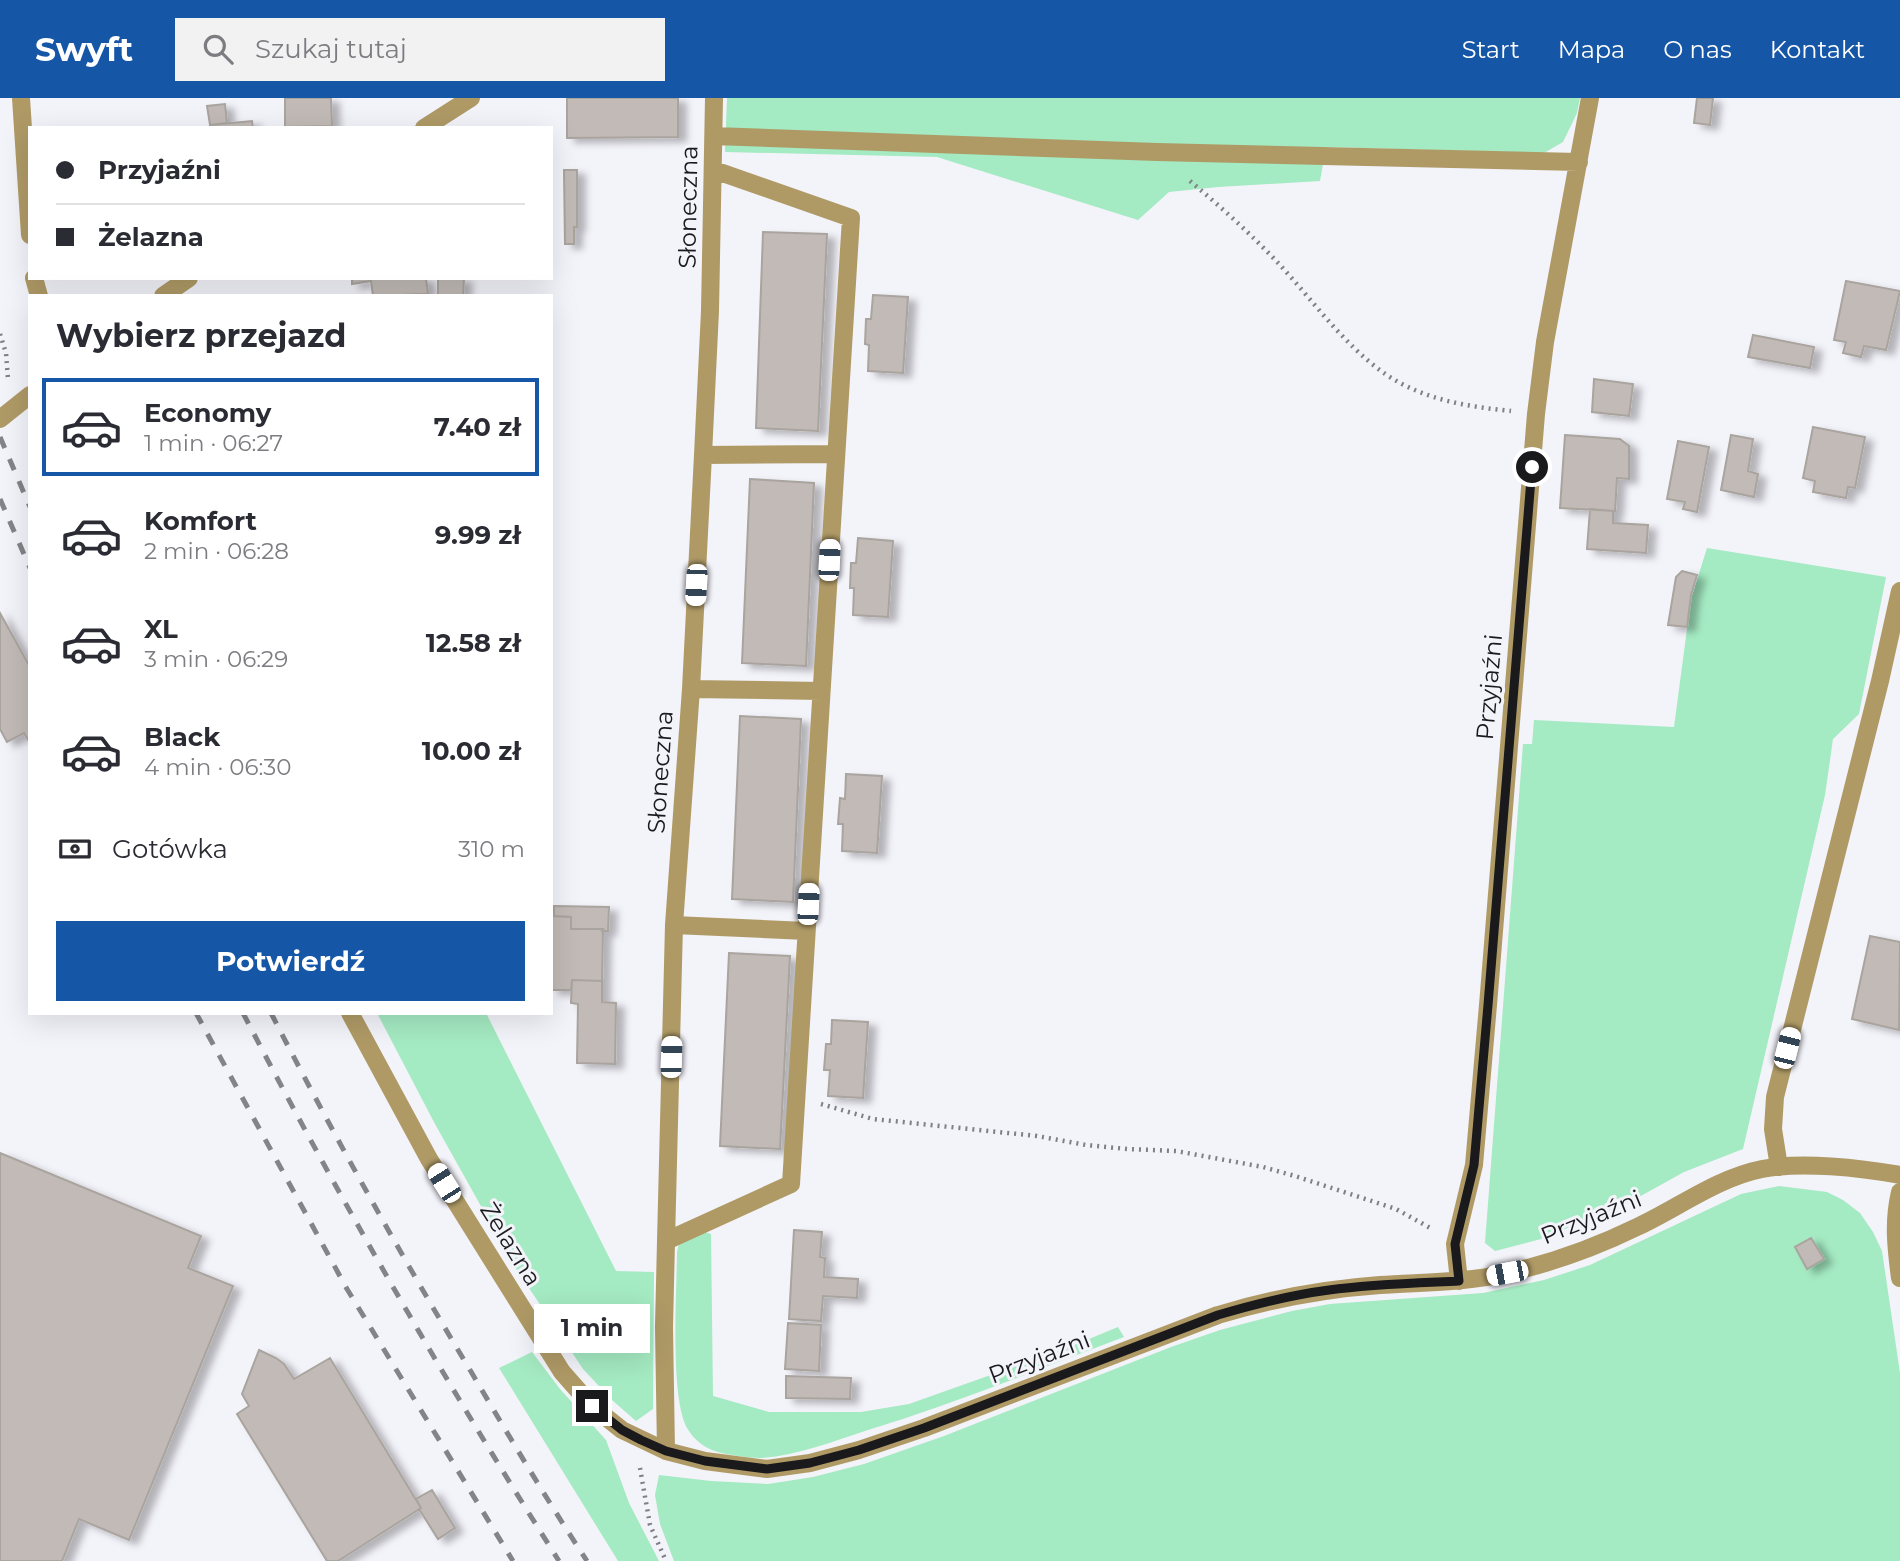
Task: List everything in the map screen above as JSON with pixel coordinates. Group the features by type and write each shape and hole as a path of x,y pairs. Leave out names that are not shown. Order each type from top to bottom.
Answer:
{"street":[{"path":"21,98 28,205"},
{"path":"427,126 471,98"},
{"name":"Słoneczna","path":"666,1451 664,1327 674,925 691,689 703,455 714,170 714,98"},
{"name":"Przyjaźni","path":"1459,1281 1455,1244 1474,1165 1536,414 1545,342 1590,98"},
{"path":"714,136 1157,152 1579,162"},
{"path":"666,1241 791,1184 851,218 714,170"},
{"path":"166,294 186,280"},
{"path":"0,419 28,397"},
{"path":"703,455 835,454"},
{"path":"1779,1167 1773,1129 1775,1097 1881,681 1900,591"},
{"path":"691,689 821,691"},
{"path":"674,925 806,931"},
{"name":"Żelazna","path":"351,1015 429,1159 562,1372 592,1406 622,1430 641,1440"},
{"name":"Przyjaźni","path":"641,1440 666,1451 705,1461 767,1469 810,1463 924,1428 1218,1315 1250,1306 1329,1290 1459,1281 1507,1273 1584,1250 1637,1227 1731,1179 1763,1169 1866,1169 1900,1175"},
{"path":"1900,1192 1896,1207 1895,1243 1900,1278"}],"path":[{"path":"1157,152 1227,213 1279,264 1331,323 1371,363 1390,377 1426,395 1464,405 1536,414"},
{"path":"0,334 6,353 9,383"},
{"path":"797,1097 873,1119 1037,1136 1086,1145 1176,1151 1263,1167 1396,1209 1455,1244"},
{"path":"641,1440 640,1470 650,1525 666,1561"}],"green space":[{"path":"727,98 1580,98 1577,113 1563,142 1544,153 1326,147 1320,181 1169,192 1138,220 937,157 725,152"},
{"path":"1707,548 1886,577 1859,714 1833,739 1825,795 1743,1149 1684,1172 1630,1202 1541,1239 1495,1251 1485,1243 1523,744 1532,744 1534,720 1674,727 1691,599"},
{"path":"378,1015 487,1015 616,1271 654,1272 653,1409 636,1421 583,1369 515,1267"},
{"path":"1779,1186 1827,1192 1843,1200 1860,1213 1882,1251 1900,1373 1900,1561 674,1561 660,1524 655,1495 659,1475 768,1484 813,1477 864,1464 1220,1330 1330,1304 1483,1293 1544,1280 1590,1265 1741,1194"},
{"path":"705,1232 711,1234 713,1396 769,1412 861,1412 909,1404 1118,1327 1124,1337 965,1397 815,1447 760,1458 724,1454 711,1450 689,1431 683,1417 676,1373 677,1252 680,1239"},
{"path":"532,1352 560,1389 606,1440 629,1503 659,1561 618,1561 499,1368"}],"building":[{"path":"285,98 331,98 332,126 285,126"},
{"path":"567,98 678,98 678,137 567,138"},
{"path":"1697,98 1713,98 1710,125 1694,123"},
{"path":"225,104 227,123 210,125 207,106"},
{"path":"252,121 253,126 210,126"},
{"path":"564,170 577,170 577,227 574,227 574,244 565,244"},
{"path":"763,232 827,234 818,431 756,428"},
{"path":"352,280 426,280 428,294 373,294 371,281 352,284"},
{"path":"438,280 464,280 463,294 438,294"},
{"path":"1846,281 1900,291 1886,350 1864,346 1861,357 1843,353 1846,342 1834,340"},
{"path":"873,295 908,297 903,373 868,371 866,319 871,319"},
{"path":"1753,335 1814,347 1810,368 1748,357"},
{"path":"1594,379 1633,384 1629,416 1592,412"},
{"path":"1813,427 1865,437 1855,488 1848,487 1846,498 1813,492 1815,481 1803,478"},
{"path":"1565,435 1620,439 1629,446 1629,479 1617,478 1615,511 1560,508"},
{"path":"1731,435 1753,439 1748,471 1758,474 1754,497 1721,490"},
{"path":"1678,441 1709,447 1697,512 1683,509 1685,502 1667,499"},
{"path":"750,479 814,483 806,666 742,663"},
{"path":"1590,509 1613,511 1613,523 1648,525 1646,553 1587,549"},
{"path":"858,538 893,541 888,617 853,615 851,563 856,563"},
{"path":"1682,571 1697,575 1691,595 1687,627 1668,625 1676,577"},
{"path":"0,613 28,663 28,740 24,733 7,742 0,729"},
{"path":"740,716 801,719 793,902 732,899"},
{"path":"846,774 882,776 877,853 842,851 843,824 838,824 840,798 845,799"},
{"path":"554,906 609,907 608,931 571,929 571,917 554,916"},
{"path":"553,916 571,917 571,929 603,929 602,981 572,980 571,990 553,990"},
{"path":"1870,936 1900,942 1899,1030 1852,1019"},
{"path":"729,953 790,956 780,1149 720,1146"},
{"path":"572,980 602,981 602,1002 616,1003 615,1064 577,1063 578,1004 571,1003"},
{"path":"832,1020 868,1022 863,1098 828,1096 830,1070 824,1070 826,1044 831,1044"},
{"path":"0,1153 201,1236 188,1268 233,1286 129,1540 79,1519 62,1561 0,1561"},
{"path":"794,1230 822,1232 820,1257 825,1258 824,1277 858,1279 857,1298 823,1296 821,1321 789,1319"},
{"path":"1811,1238 1824,1259 1807,1269 1795,1247"},
{"path":"788,1323 821,1325 819,1371 785,1369"},
{"path":"259,1350 284,1364 294,1379 330,1358 421,1508 338,1561 327,1561 237,1414 249,1406 242,1394"},
{"path":"786,1376 851,1378 850,1399 786,1398"},
{"path":"432,1490 455,1528 438,1539 419,1509 421,1508 416,1499"}],"railway":[{"path":"0,437 28,502"},
{"path":"0,499 28,563"},
{"path":"197,1015 347,1289 513,1561"},
{"path":"244,1015 395,1290 559,1561"},
{"path":"272,1015 420,1286 587,1561"}],"route":[{"path":"592,1406 622,1430 666,1451 705,1461 767,1469 810,1463 924,1428 1218,1315 1250,1306 1329,1290 1459,1281 1455,1244 1474,1165 1532,467"}]}
